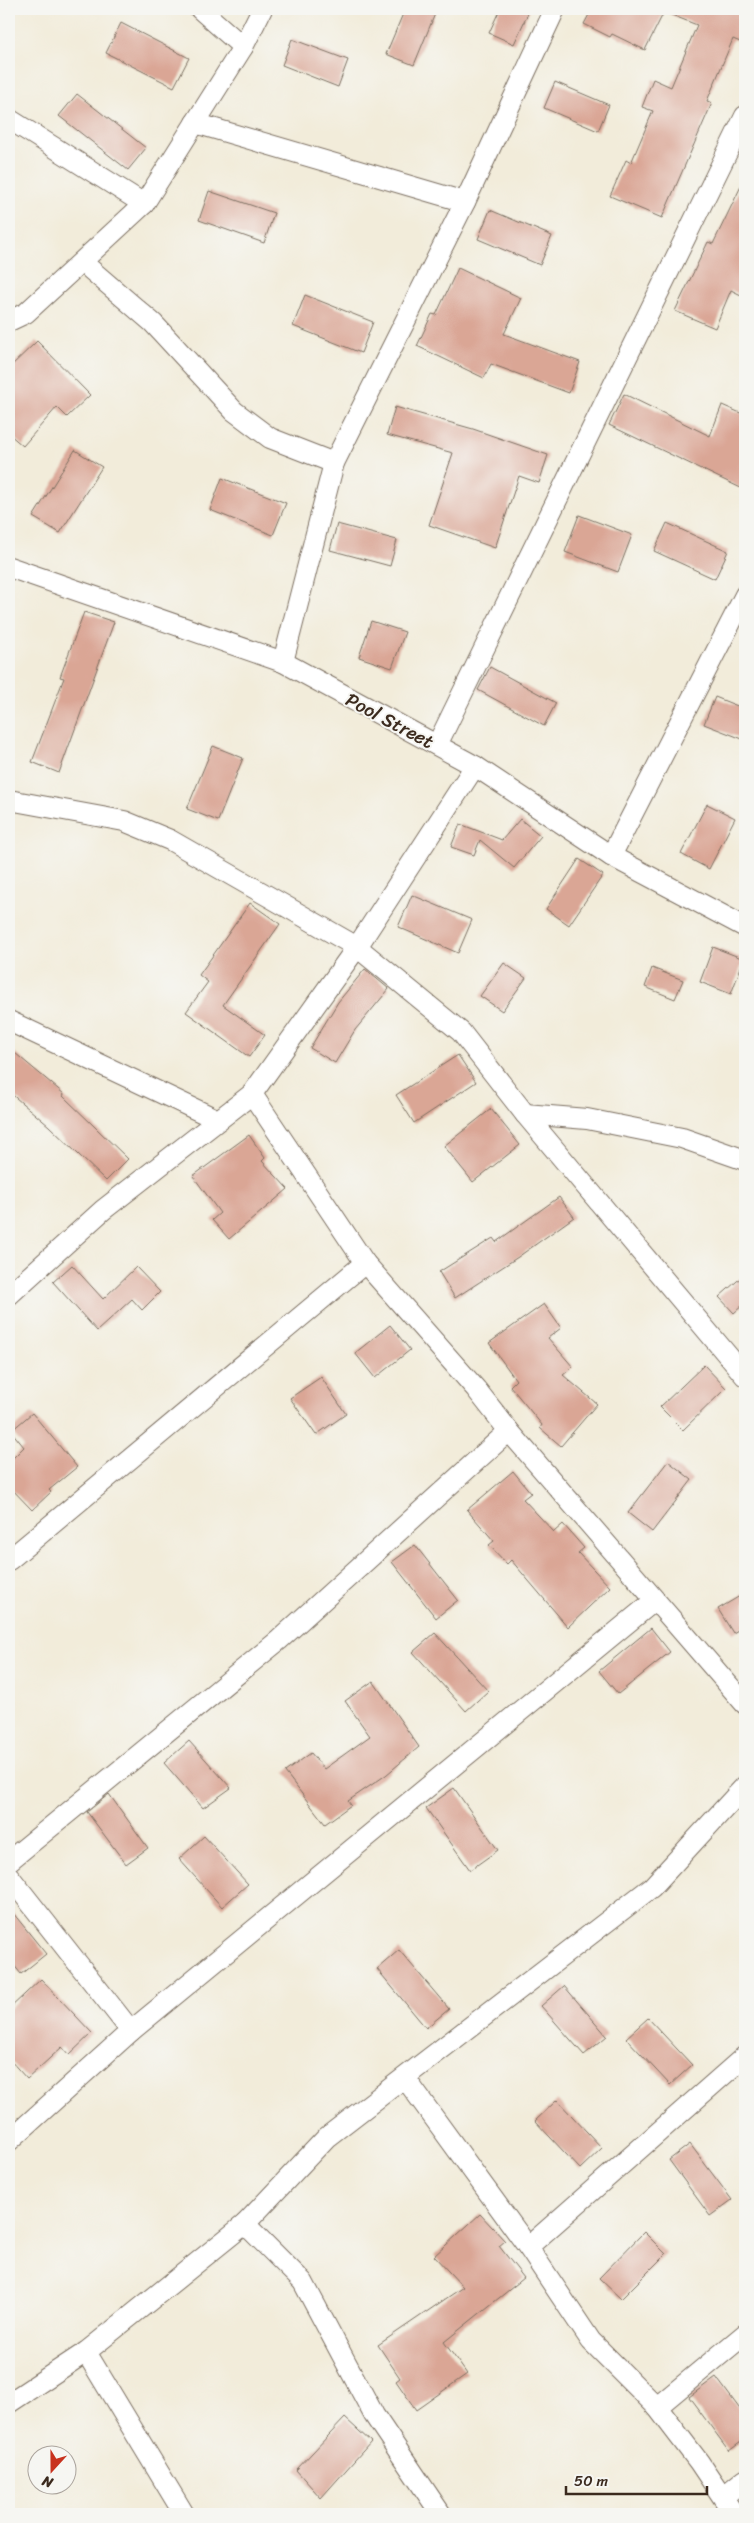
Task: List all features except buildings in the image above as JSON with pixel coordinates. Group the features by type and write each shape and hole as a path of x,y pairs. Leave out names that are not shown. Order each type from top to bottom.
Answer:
{"street":[{"path":"200,9 243,47"},
{"path":"9,321 26,313 144,204 243,47 262,9"},
{"path":"283,662 334,463 465,202 555,9"},
{"path":"436,745 745,116"},
{"path":"9,119 144,204"},
{"path":"195,123 465,202"},
{"path":"82,262 153,323 234,410 270,438 334,463"},
{"name":"Pool Street","path":"9,567 283,662 475,766 611,856 745,927"},
{"path":"611,856 745,595"},
{"path":"9,1295 103,1210 252,1094 358,947 475,766"},
{"path":"9,800 124,821 170,840 358,947 461,1032 525,1114 745,1376"},
{"path":"9,1021 218,1120"},
{"path":"252,1094 366,1263 476,1389 509,1431 654,1601 745,1704"},
{"path":"525,1114 587,1119 682,1138 745,1160"},
{"path":"9,1560 366,1263"},
{"path":"9,1861 279,1640 509,1431"},
{"path":"9,2141 131,2031 654,1601"},
{"path":"9,2403 86,2352 245,2224 327,2138 652,1887 745,1786"},
{"path":"9,1876 131,2031"},
{"path":"528,2247 745,2056"},
{"path":"404,2078 528,2247 591,2341 657,2407 699,2462 734,2514"},
{"path":"245,2224 303,2282 374,2416 441,2514"},
{"path":"657,2407 745,2334"},
{"path":"86,2352 184,2514"},
{"path":"723,2497 745,2480"}]}
